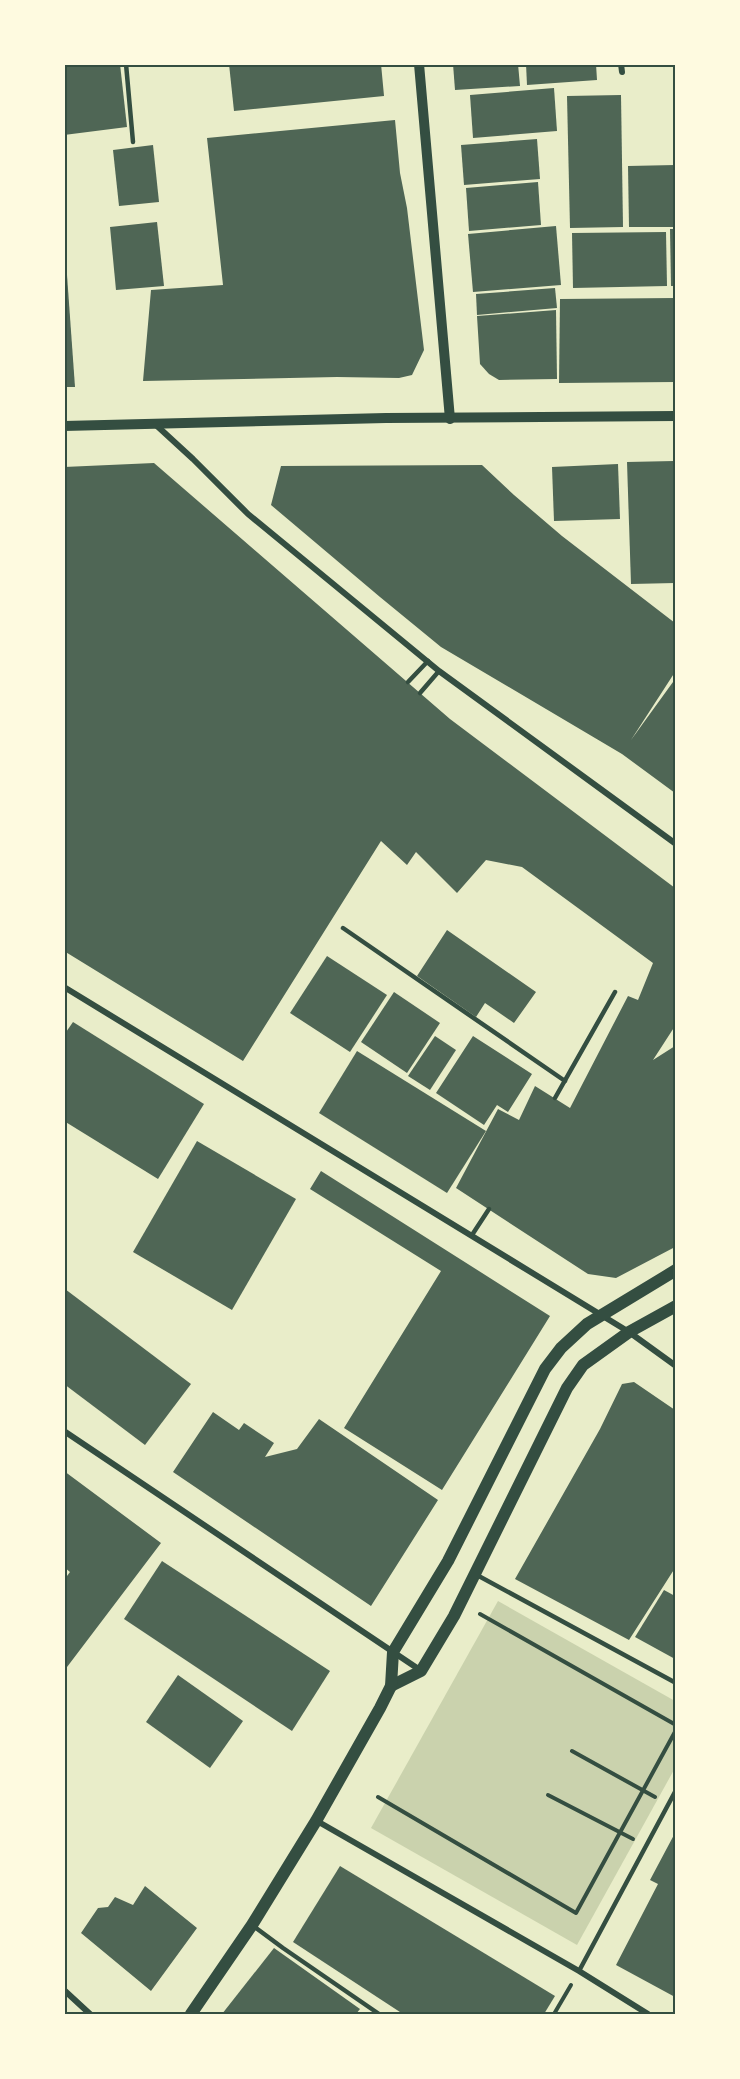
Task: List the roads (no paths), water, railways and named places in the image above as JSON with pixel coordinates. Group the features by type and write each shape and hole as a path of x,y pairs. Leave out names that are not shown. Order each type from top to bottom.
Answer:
{"main road":[{"path":"191,2014 252,1925 316,1821 391,1686 393,1652 447,1561 545,1369 561,1348 588,1324 675,1270"},
{"path":"391,1686 421,1671 454,1616 567,1388 584,1365 629,1332 675,1306"}],"street":[{"path":"419,64 450,419"},
{"path":"621,64 622,72"},
{"path":"64,426 386,418 675,416"},
{"path":"155,424 248,514 439,670 675,844"},
{"path":"64,987 629,1332 675,1366"},
{"path":"64,1431 421,1671"},
{"path":"316,1821 579,1971 648,2014"},
{"path":"64,1990 90,2014"}],"lane":[{"path":"126,64 133,142"},
{"path":"408,682 428,661"},
{"path":"420,693 439,670"},
{"path":"343,928 565,1081"},
{"path":"555,1098 615,992"},
{"path":"472,1235 489,1209"},
{"path":"475,1574 675,1683"},
{"path":"579,1971 675,1790"},
{"path":"252,1925 379,2014"}]}
